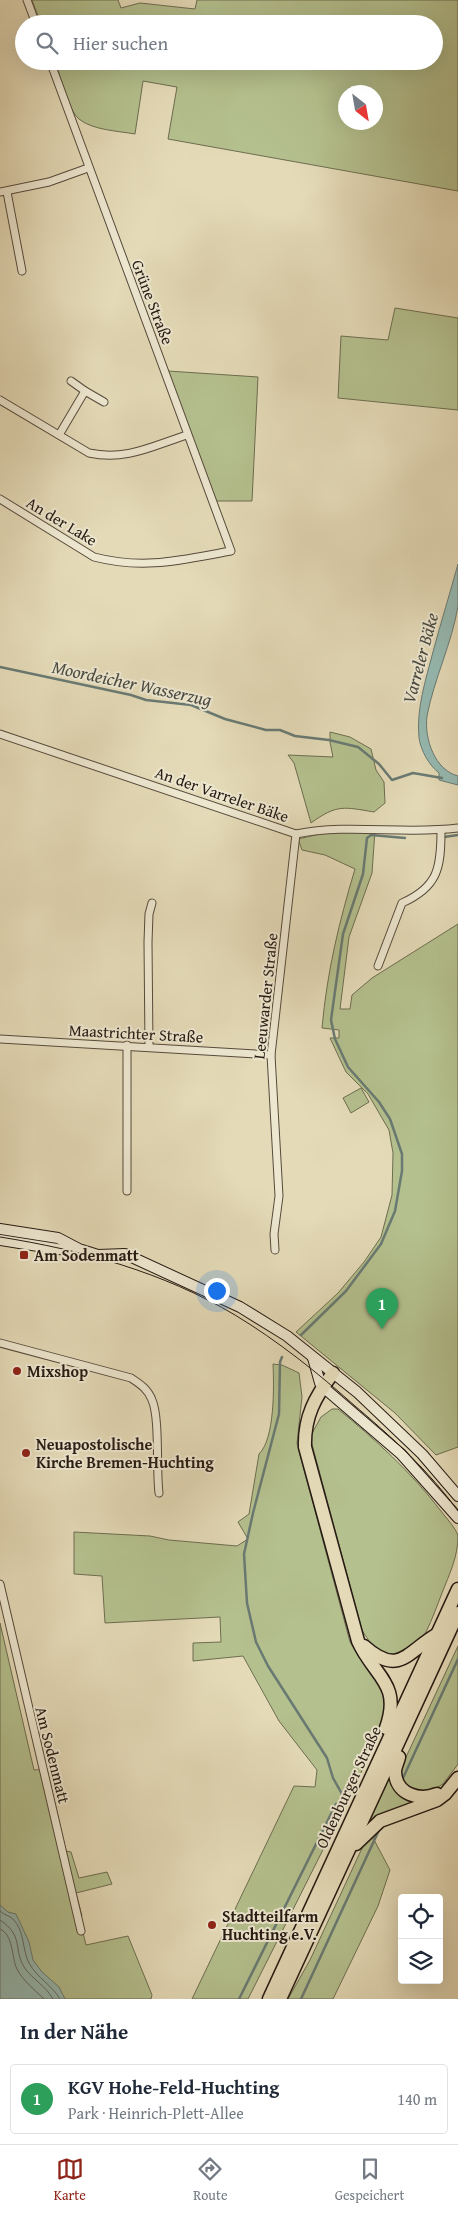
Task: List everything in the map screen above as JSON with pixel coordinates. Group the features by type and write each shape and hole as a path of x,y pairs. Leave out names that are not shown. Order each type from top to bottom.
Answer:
{"highway":[{"path":"333,1373 313,1403 307,1418 305,1448 358,1641 364,1655 387,1684 392,1697 391,1713 377,1764"},
{"name":"Oldenburger Straße","path":"269,1999 458,1589"},
{"name":"Oldenburger Straße","path":"280,1999 458,1612"},
{"path":"358,1641 379,1657 394,1660 410,1655 437,1634"},
{"path":"410,1717 395,1771 399,1785 413,1796 422,1797 449,1790"},
{"path":"349,1849 380,1821 437,1800 449,1790 458,1778"}],"main road":[{"path":"0,1229 58,1238 82,1250 98,1255 125,1254 208,1291 267,1322 333,1373 390,1421 435,1467 458,1496"},
{"path":"0,1240 57,1250 82,1250"},
{"path":"313,1358 320,1383 323,1387 401,1454 458,1518"}],"street":[{"path":"27,0 33,15"},
{"name":"Grüne Straße","path":"53,70 231,552"},
{"path":"22,271 3,192 49,182 88,168"},
{"path":"71,381 104,402"},
{"path":"59,435 85,391"},
{"path":"0,400 89,453 105,456 122,456 187,435"},
{"name":"An der Lake","path":"0,499 94,556 111,561 128,564 163,564 231,552"},
{"name":"An der Varreler Bäke","path":"0,734 296,834 337,828 441,830 458,828"},
{"path":"378,966 402,904 417,896 437,873 441,854 441,830"},
{"name":"Leeuwarder Straße","path":"275,1250 274,1234 279,1193 271,1055 296,834"},
{"path":"150,1047 148,942 149,914 152,903"},
{"name":"Maastrichter Straße","path":"0,1039 271,1055"},
{"path":"127,1045 127,1191"},
{"path":"0,1343 131,1378 141,1384 152,1399 156,1414 159,1494"},
{"name":"Am Sodenmatt","path":"0,1584 82,1931"}],"green space":[{"path":"32,0 118,0 121,8 140,3 195,9 197,0 458,0 458,191 168,139 177,87 143,81 135,134 91,126 79,119 71,108 58,70 443,70 443,15 38,15"},
{"path":"395,308 458,318 458,410 338,398 341,336 388,340"},
{"path":"168,371 258,377 252,501 216,501"},
{"path":"330,732 350,737 371,749 376,770 384,782 385,803 374,812 341,808 311,823 294,763 288,755 333,757"},
{"path":"337,830 375,830 372,873 349,937 340,1009 350,1009 352,995 372,978 458,924 458,1447 436,1455 395,1413 296,1332 338,1293 364,1262 381,1237 392,1195 393,1153 389,1130 368,1094 346,1072 330,1038 339,1038 339,1030 322,1028 334,947 355,869 325,855 302,850 298,839"},
{"path":"361,1088 369,1102 351,1113 343,1098"},
{"path":"273,1364 282,1365 299,1373 302,1397 297,1443 350,1642 386,1695 387,1711 380,1732 351,1794 248,1999 192,1999 294,1786 315,1787 317,1770 279,1721 243,1656 193,1661 193,1643 221,1642 220,1617 105,1623 102,1576 74,1574 74,1532 150,1536 169,1540 237,1546 248,1539 238,1522 249,1514 259,1454 268,1437 271,1424"},
{"path":"332,1409 338,1409 405,1470 430,1497 453,1526 458,1536 453,1566 426,1632 415,1645 402,1652 388,1654 376,1649 362,1630 310,1437 321,1417"},
{"path":"0,1623 34,1770 47,1769 66,1851 71,1852 79,1878 107,1872 112,1884 76,1893 82,1916 79,1917 86,1945 128,1936 152,1995 151,1999 0,1999"},
{"path":"458,1646 458,1764 443,1784 431,1791 414,1791 404,1782 400,1770"},
{"path":"389,1773 416,1801 373,1819 363,1827"},
{"path":"372,1836 390,1870 378,1906 333,1999 288,1999 310,1960 364,1844"}],"water":[{"path":"458,564 458,606 452,634 430,702 427,716 427,734 429,744 437,760 450,773 458,776 458,785 439,780 439,773 429,762 422,748 418,727 425,683"},
{"path":"0,1905 8,1912 16,1914 29,1942 33,1960 42,1972 59,1987 65,1999 0,1999"}],"waterway":[{"name":"Moordeicher Wasserzug","path":"0,667 131,695 146,700 191,705 225,719 266,730 280,730 295,736 329,740 358,747 379,764 392,780 413,773 442,778"},
{"path":"301,1335 346,1291 381,1244 395,1211 402,1171 402,1154 390,1119 379,1102 348,1067 335,1039 331,1020 343,934 363,874 367,838 371,835 405,838"},
{"path":"444,837 458,835"},
{"path":"282,1357 280,1362 279,1414 244,1554 247,1603 256,1642 268,1666 327,1758 333,1778 342,1794"},
{"path":"403,1778 458,1659"},
{"path":"239,1999 336,1804"},
{"path":"301,1999 379,1830"}],"tram line":[{"path":"0,1237 31,1242 121,1265 179,1286 235,1315 297,1358 369,1418 423,1469 458,1511"}],"place":[{"name":"Am Sodenmatt","path":"24,1255"},
{"name":"KGV Hohe-Feld-Huchting","path":"382,1329"},
{"name":"Mixshop","path":"17,1371"},
{"name":"Neuapostolische Kirche Bremen-Huchting","path":"26,1453"},
{"name":"Stadtteilfarm Huchting e.V.","path":"212,1925"}],"water label":[{"name":"Varreler Bäke","path":"420,658"}]}
